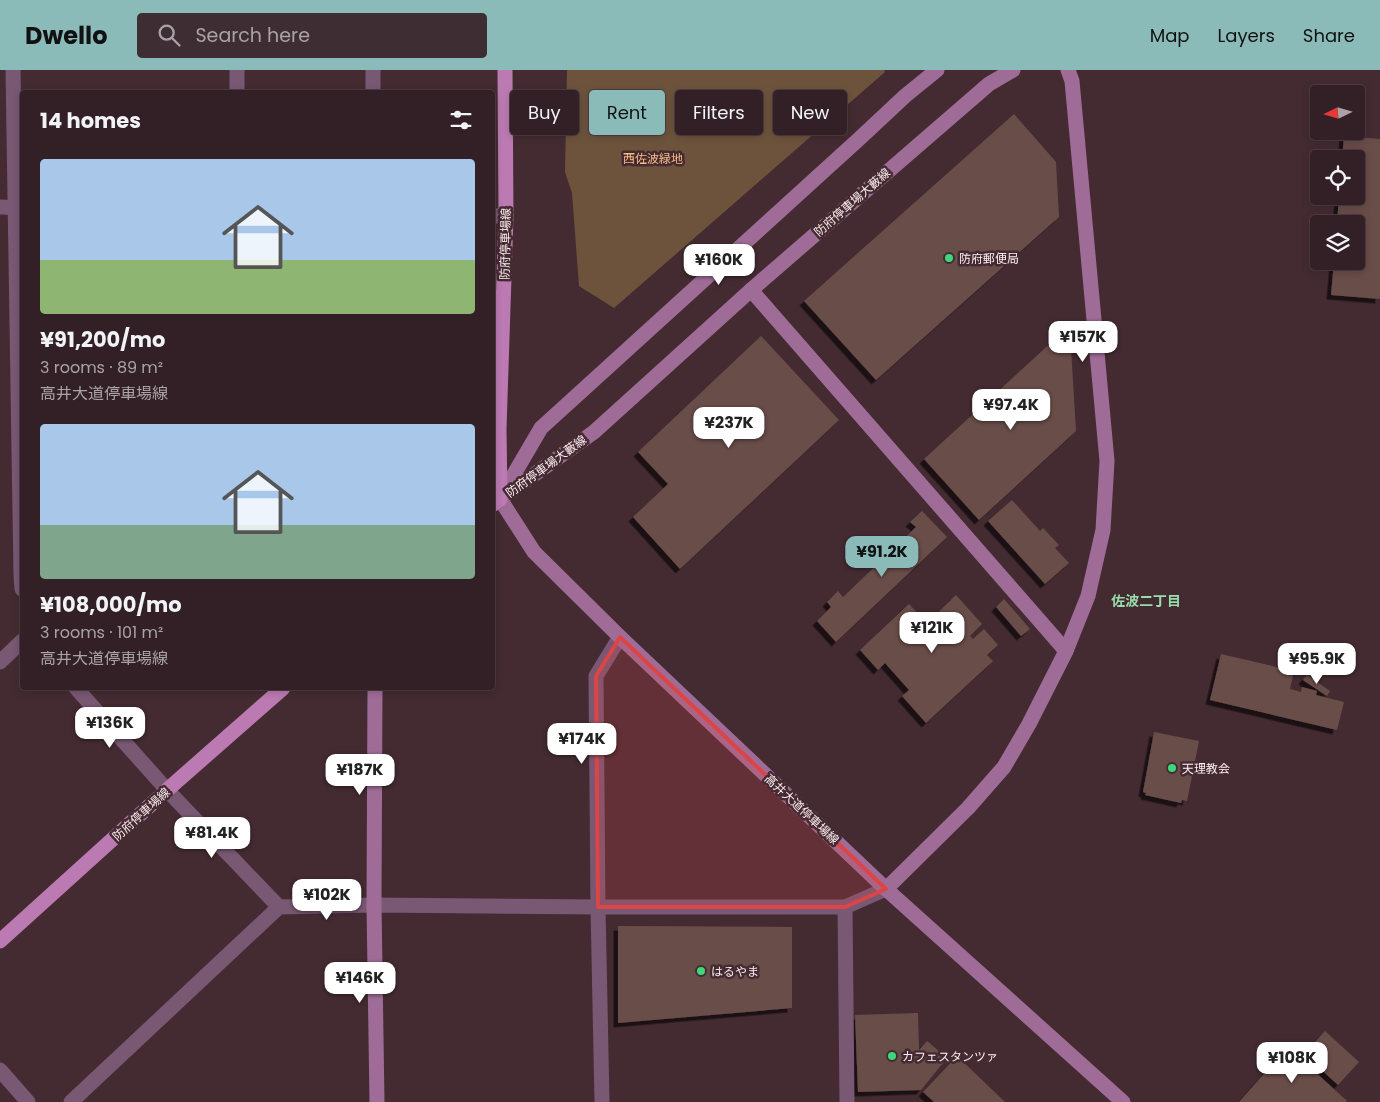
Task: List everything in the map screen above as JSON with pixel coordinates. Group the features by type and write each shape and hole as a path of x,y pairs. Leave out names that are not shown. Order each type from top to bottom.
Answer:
{"main road":[{"name":"防府停車場線","path":"496,502 499,216 505,70"},
{"name":"防府停車場大藪線","path":"496,502 541,428 905,96 937,70"},
{"name":"防府停車場大藪線","path":"496,502 594,432 751,290 989,84 1013,70"},
{"path":"886,889 968,808 1004,767 1029,724 1066,651 1088,596 1103,530 1107,461 1073,90 1068,70"},
{"path":"751,290 1066,651"},
{"name":"高井大道停車場線","path":"496,502 534,552 620,637 886,889 1123,1102"},
{"name":"防府停車場線","path":"0,941 281,690"},
{"path":"375,690 374,905 376,1102"}],"street":[{"path":"13,70 13,208 20,565"},
{"path":"237,70 237,90"},
{"path":"373,70 373,90"},
{"path":"602,1102 596,676 620,637"},
{"path":"0,662 20,643"},
{"path":"78,690 167,790 279,907"},
{"path":"71,1102 279,907 374,905 845,907 886,889"},
{"path":"845,907 847,1102"},
{"path":"0,1070 28,1102"}],"highlighted area":[{"path":"620,637 886,889 845,907 598,907 596,676"}],"green space":[{"name":"西佐波緑地","path":"567,70 884,70 885,72 847,105 847,90 773,90 773,135 813,135 614,308 579,286 572,193 565,172 566,135 579,135 579,90 567,90"}],"building":[{"path":"1014,114 1056,162 1059,217 876,380 804,301"},
{"path":"1365,138 1380,139 1380,299 1331,295 1333,270 1365,270 1365,215 1338,215 1338,205 1365,205 1365,150 1343,150 1344,140 1365,140"},
{"path":"1067,328 1070,332 1076,431 979,520 924,459"},
{"path":"761,336 839,420 680,569 633,517 668,484 638,452"},
{"path":"1012,500 1040,531 1043,528 1059,545 1055,548 1069,563 1045,584 988,521"},
{"path":"922,511 947,537 836,642 817,621 831,607 827,602 838,591 843,597 916,527 910,522"},
{"path":"956,595 982,624 970,636 973,639 984,629 998,645 987,655 993,661 926,723 902,696 909,690 885,663 878,670 860,650 909,604 927,623"},
{"path":"1004,599 1030,629 1021,636 996,607"},
{"path":"1221,654 1294,671 1290,689 1301,692 1302,687 1317,691 1316,695 1344,702 1337,730 1210,700"},
{"path":"1307,675 1330,691 1327,696 1303,680"},
{"path":"1154,732 1199,741 1187,801 1182,800 1181,803 1145,795 1146,793 1143,792"},
{"path":"618,926 792,927 792,1008 618,1023"},
{"path":"918,1013 919,1050 927,1041 947,1058 921,1090 858,1092 855,1015"},
{"path":"1325,1031 1359,1062 1338,1085 1304,1054"},
{"path":"1288,1047 1347,1101 1239,1102"},
{"path":"957,1056 1005,1102 934,1102 923,1092"}],"place":[{"name":"防府郵便局","path":"949,258"},
{"name":"天理教会","path":"1172,768"},
{"name":"はるやま","path":"701,971"},
{"name":"カフェスタンツァ","path":"892,1056"}],"district":[{"name":"佐波二丁目","path":"1146,601"}]}
